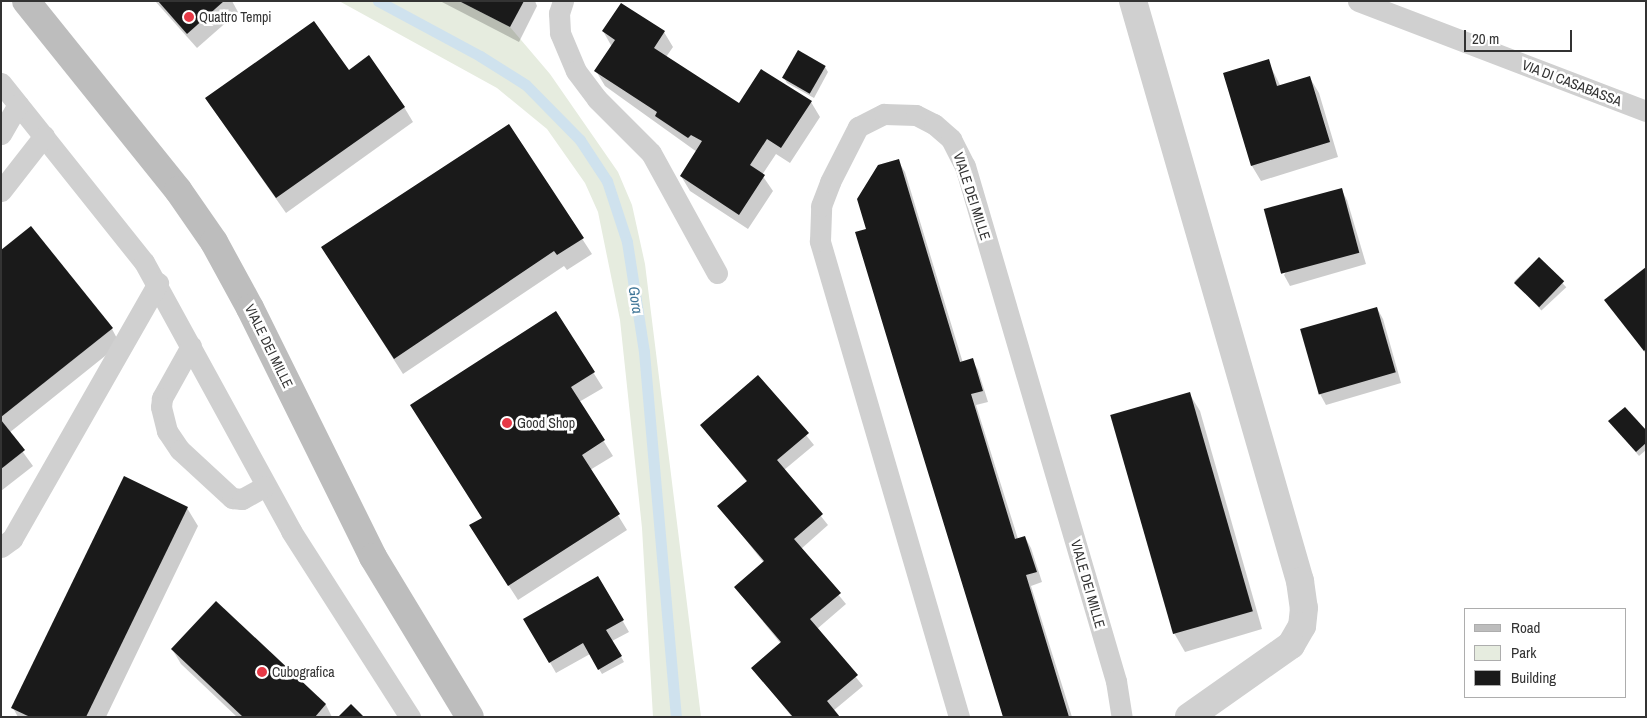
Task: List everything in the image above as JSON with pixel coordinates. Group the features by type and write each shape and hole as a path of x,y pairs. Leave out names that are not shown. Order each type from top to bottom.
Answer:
{"main road":[{"name":"VIALE DEI MILLE","path":"26,1 178,190 214,242 250,308 373,557 470,717"}],"street":[{"path":"1133,1 1300,582 1304,608 1302,626 1291,645 1189,717"}],"lane":[{"path":"563,1 559,13 560,34 576,71 596,99 651,153 717,274"},
{"name":"VIA DI CASABASSA","path":"1358,1 1646,111"},
{"path":"1,83 158,283 265,486 410,717"},
{"path":"1,134 18,105"},
{"name":"VIALE DEI MILLE","path":"959,717 820,241 822,206 830,182 858,127 884,114 916,115 934,124 951,139 965,166 1116,681 1122,717"},
{"path":"1,190 44,136"},
{"path":"1,547 12,539 158,283"},
{"path":"191,346 162,398 160,407 166,431 180,450 232,498 247,497 265,486"}],"green space":[{"path":"339,1 459,1 510,27 550,74 618,172 632,205 645,264 701,717 653,717 642,528 620,320 598,212 585,183 547,129 497,88"}],"building":[{"name":"Quattro Tempi","path":"158,1 224,1 187,34"},
{"path":"459,1 524,1 510,27"},
{"path":"621,3 665,31 654,48 739,103 761,69 812,101 781,148 767,139 750,165 765,175 739,215 680,176 702,141 691,135 688,138 655,116 657,112 594,71 615,40 602,31"},
{"path":"314,21 349,70 369,55 405,107 276,198 205,98"},
{"path":"798,50 826,66 810,94 782,78"},
{"path":"1269,59 1277,86 1310,76 1330,142 1251,166 1223,73"},
{"path":"509,124 584,238 557,255 554,251 394,359 321,247"},
{"path":"899,159 960,362 973,358 983,391 971,394 1015,539 1025,536 1037,572 1026,575 1069,717 1003,717 900,381 855,232 866,229 857,199 878,165"},
{"path":"1342,188 1359,253 1281,274 1264,209"},
{"path":"31,226 113,328 1,417 1,250"},
{"path":"1539,257 1564,281 1539,307 1514,283"},
{"path":"1646,267 1646,349 1644,351 1604,300"},
{"path":"1377,307 1396,372 1319,394 1300,329"},
{"name":"Good Shop","path":"556,311 595,372 571,387 605,440 582,455 620,514 508,586 469,525 482,518 410,405"},
{"path":"758,375 809,433 777,460 823,514 794,539 841,593 810,619 858,675 827,701 840,717 793,717 751,668 781,642 734,587 764,561 717,506 747,481 700,425"},
{"path":"1190,392 1253,611 1173,634 1110,415"},
{"path":"1625,407 1646,430 1646,443 1636,452 1608,421"},
{"path":"1,420 25,450 1,469"},
{"path":"124,476 188,507 86,717 30,717 11,708"},
{"path":"598,576 624,620 606,630 622,656 598,670 583,643 549,663 523,619"},
{"path":"216,601 326,704 315,717 243,717 171,649"},
{"path":"351,704 364,717 338,717"}],"waterway":[{"name":"Gora","path":"378,1 480,56 526,85 580,140 607,181 627,242 644,352 676,717"}],"place":[{"name":"Quattro Tempi","path":"189,17"},
{"name":"Good Shop","path":"507,423"},
{"name":"Cubografica","path":"262,672"}]}
